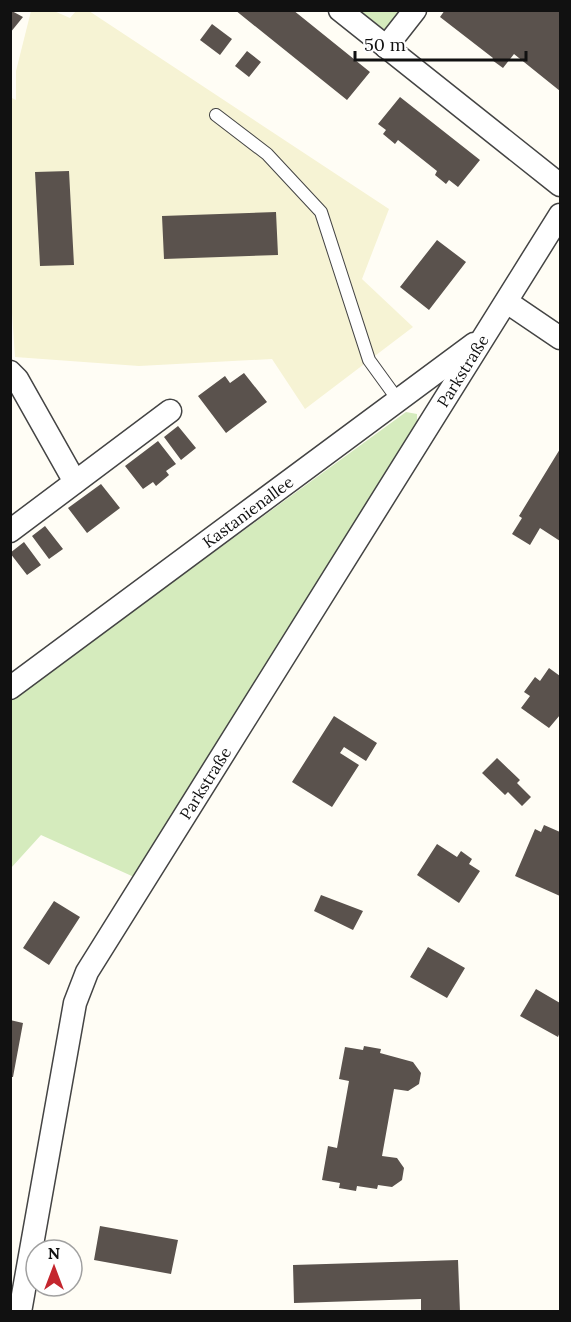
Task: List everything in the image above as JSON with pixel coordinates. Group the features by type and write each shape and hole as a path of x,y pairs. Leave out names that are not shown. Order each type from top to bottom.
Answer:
{"street":[{"path":"340,10 561,185"},
{"path":"386,47 415,10"},
{"path":"561,215 507,302 561,338"},
{"name":"Parkstraße","path":"20,1311 75,1003 87,972 507,302"},
{"name":"Kastanienallee","path":"10,688 486,335"},
{"path":"10,372 17,379 75,482"},
{"path":"10,531 170,411"}],"lane":[{"path":"216,115 267,153 321,212 369,360 398,400"}],"shaded area":[{"path":"31,11 54,11 70,18 76,11 89,11 389,209 362,279 413,327 305,409 272,359 139,366 15,357 10,283 10,97 16,100 16,71"}],"green space":[{"path":"360,11 400,11 385,30"},
{"path":"406,412 417,414 417,425 134,877 41,835 11,868 10,701"}],"building":[{"path":"10,10 23,17 10,33"},
{"path":"235,10 293,10 370,72 347,100"},
{"path":"445,10 560,10 560,91 514,54 503,68 440,17"},
{"path":"212,24 232,39 220,55 200,40"},
{"path":"247,51 261,62 249,77 235,66"},
{"path":"400,97 480,160 458,187 449,180 446,184 435,175 437,171 398,140 395,144 383,134 386,130 378,124"},
{"path":"69,171 74,265 40,266 35,172"},
{"path":"276,212 278,255 164,259 162,216"},
{"path":"437,240 466,262 429,310 400,287"},
{"path":"244,373 267,402 226,433 198,396 225,376 230,383"},
{"path":"178,426 196,448 181,460 164,437"},
{"path":"158,441 176,464 166,471 169,475 156,486 153,482 143,489 125,466"},
{"path":"560,449 560,541 540,528 530,545 512,534 522,518 519,516"},
{"path":"101,484 120,508 87,533 68,508"},
{"path":"45,526 63,549 49,559 32,536"},
{"path":"24,542 41,565 27,575 10,553"},
{"path":"549,668 560,676 560,715 549,728 521,708 530,696 524,692 535,677 540,681"},
{"path":"334,716 377,743 366,761 344,747 340,753 359,765 332,807 292,782"},
{"path":"497,758 520,780 517,783 531,797 522,806 508,792 505,795 482,773"},
{"path":"544,825 560,832 560,896 515,876 535,829 541,832"},
{"path":"437,844 457,857 461,851 472,859 469,864 480,871 459,903 417,875"},
{"path":"321,895 363,911 353,930 314,911"},
{"path":"54,901 80,917 49,965 23,948"},
{"path":"428,947 465,968 447,998 410,977"},
{"path":"536,989 560,1003 558,1037 520,1016"},
{"path":"10,1020 23,1023 13,1077 10,1077"},
{"path":"364,1046 381,1049 380,1053 413,1062 421,1073 419,1084 408,1091 394,1089 382,1156 397,1158 404,1168 402,1180 392,1187 378,1185 377,1189 357,1186 356,1191 339,1188 340,1183 322,1180 328,1146 337,1148 349,1081 339,1079 345,1047 363,1050"},
{"path":"100,1226 178,1240 171,1274 94,1260"},
{"path":"458,1260 460,1312 421,1312 421,1299 294,1303 293,1265"}]}
